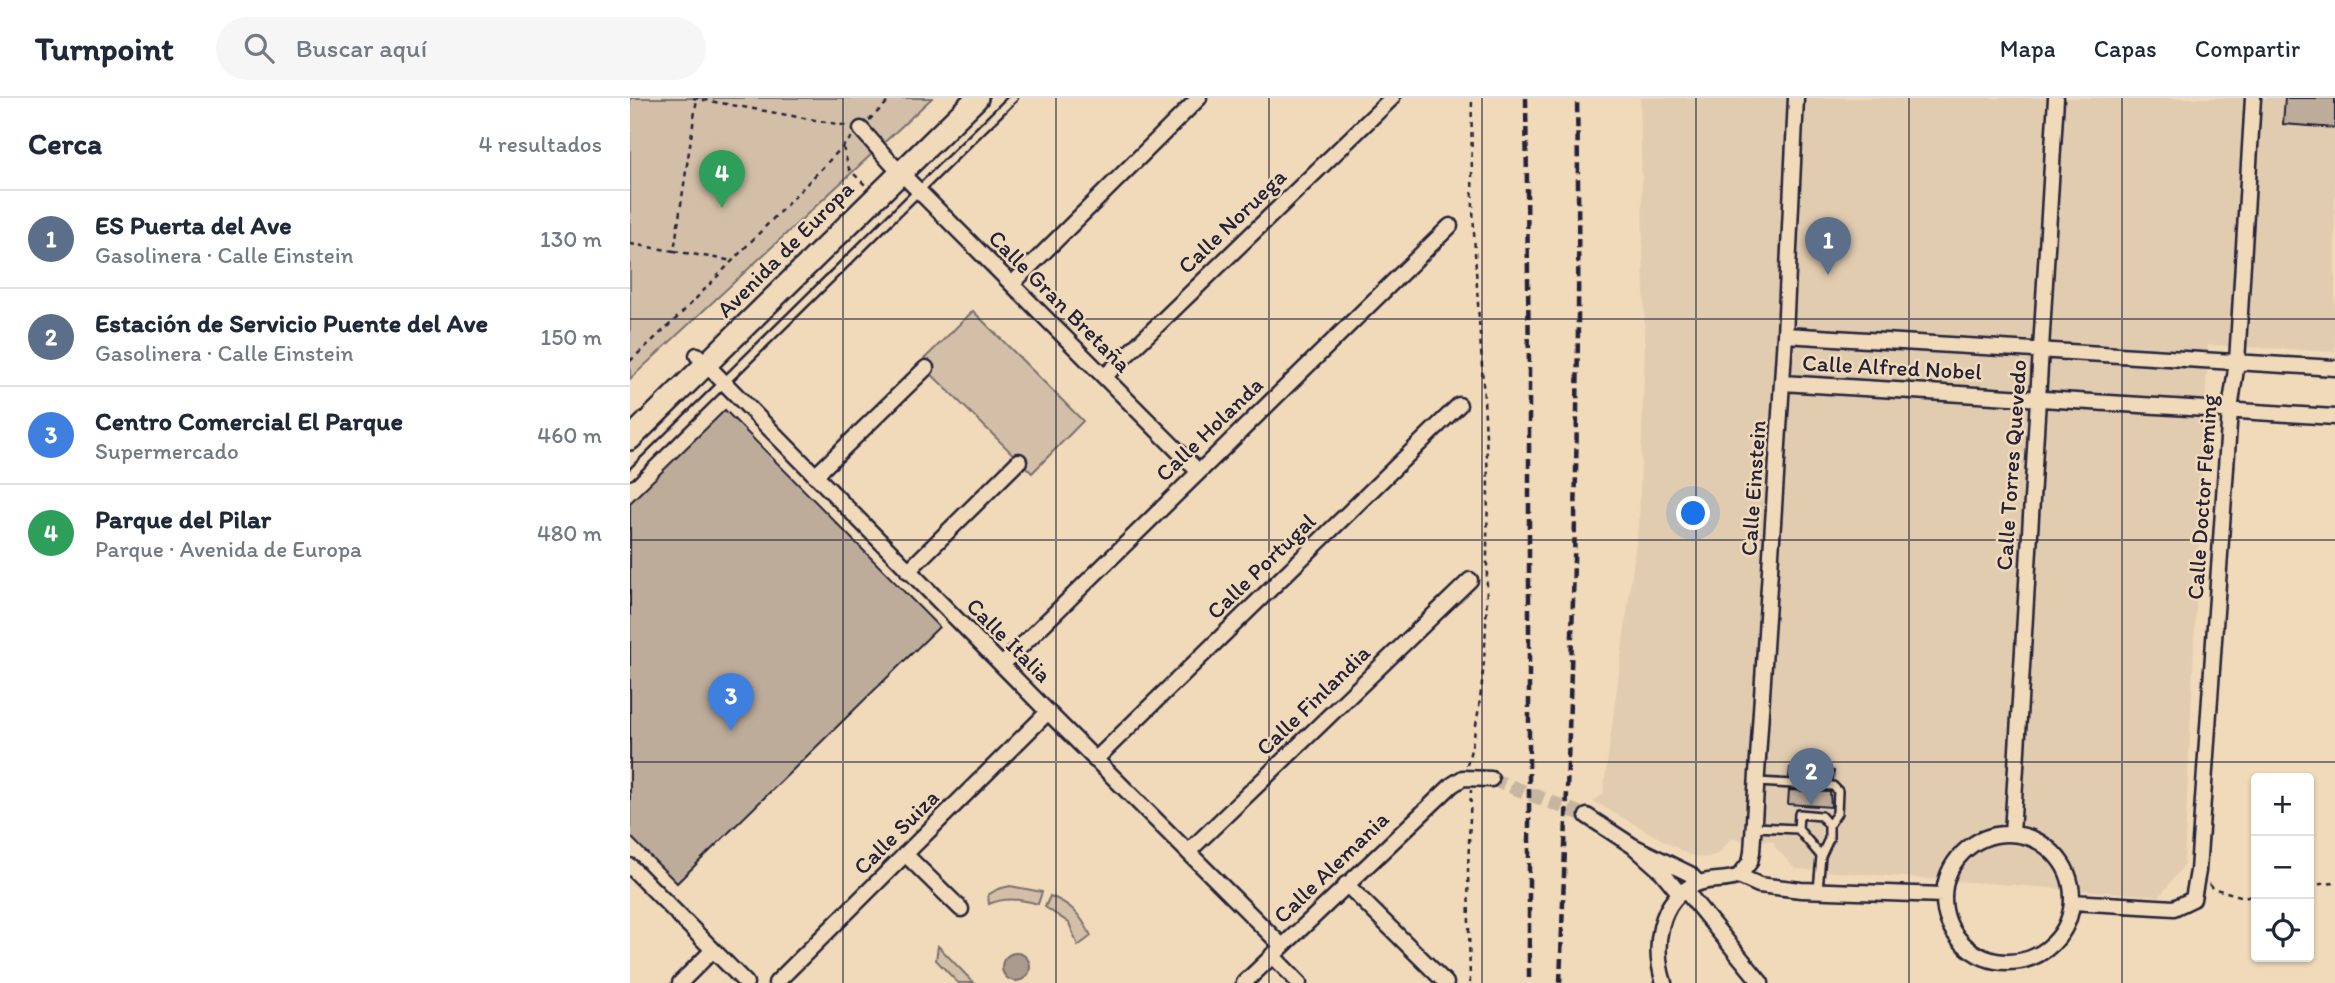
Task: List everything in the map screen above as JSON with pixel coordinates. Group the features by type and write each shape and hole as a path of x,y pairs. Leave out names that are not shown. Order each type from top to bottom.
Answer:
{"main road":[{"name":"Avenida de Europa","path":"630,439 701,360 867,187 896,168 957,98"},
{"name":"Avenida de Europa","path":"630,421 701,360 896,168 977,98"}],"street":[{"path":"1012,284 1199,98"},
{"name":"Calle Noruega","path":"1104,377 1392,98"},
{"name":"Calle Einstein","path":"1739,876 1750,862 1754,827 1785,335 1796,98"},
{"name":"Calle Torres Quevedo","path":"2012,834 2056,98"},
{"name":"Calle Doctor Fleming","path":"2072,902 2175,908 2193,899 2198,871 2230,411 2237,362 2253,98"},
{"name":"Calle Gran Bretaña","path":"861,129 896,168 1198,471"},
{"name":"Calle Holanda","path":"1002,665 1450,226"},
{"name":"Calle Alfred Nobel","path":"1785,335 2335,368"},
{"name":"Calle Italia","path":"701,360 1188,852 1277,951 1299,983"},
{"path":"815,476 926,368"},
{"name":"Calle Alfred Nobel","path":"1782,383 2335,416"},
{"name":"Calle Portugal","path":"1095,760 1459,405"},
{"path":"908,571 1019,461"},
{"name":"Calle Finlandia","path":"1188,852 1470,580"},
{"name":"Calle Suiza","path":"776,983 1048,712"},
{"path":"1462,780 1491,779"},
{"name":"Calle Alemania","path":"1244,983 1346,884 1462,780"},
{"path":"1587,816 1633,846 1690,874 1688,889"},
{"path":"2012,834 2031,838 2049,849 2062,864 2070,882 2072,902 2067,923 2055,942 2037,955 2016,962 1994,961 1973,952 1956,937 1946,918 1943,895 1947,875 1965,851 1973,844 1992,836 2012,834"},
{"path":"1633,846 1662,872 1688,889 1761,983"},
{"path":"905,854 961,909"},
{"path":"630,866 746,983"},
{"path":"1664,983 1659,967 1659,931 1672,903 1688,889 1739,876 1759,885 1943,895"},
{"path":"1346,884 1446,983"},
{"path":"680,983 713,950"}],"lane":[{"path":"630,475 1013,98"},
{"path":"1757,782 1833,786 1838,791 1837,813 1829,825 1829,839 1821,856 1818,890"},
{"path":"1821,856 1798,829 1799,814 1821,816 1829,825"},
{"path":"1754,827 1798,829"}],"path":[{"path":"674,251 696,98 861,129"},
{"path":"630,361 679,316 892,98"},
{"path":"1470,983 1468,846 1462,780 1476,730 1487,611 1487,461 1471,181 1472,98"},
{"path":"843,147 849,169 867,187"},
{"path":"630,244 733,261"},
{"path":"2198,871 2212,888 2244,897 2251,895"},
{"path":"2314,885 2335,883"}],"shaded area":[{"path":"630,98 932,98 630,379"},
{"path":"1640,98 2335,98 2335,352 2208,345 2184,865 2160,896 1795,869 1775,847 1774,841 1731,839 1718,854 1704,858 1689,855 1593,801 1603,794 1639,520 1645,340"},
{"path":"973,311 1083,421 1032,473 920,363"},
{"path":"1010,886 1042,892 1038,904 1001,900 989,904 988,895"},
{"path":"1050,896 1070,907 1091,936 1078,946 1069,923 1045,907"},
{"path":"938,946 974,983 958,983 936,960"},
{"path":"1016,953 1026,957 1030,967 1026,977 1016,981 1006,977 1002,967 1006,957"}],"building":[{"path":"2285,98 2335,98 2335,128 2283,124"},
{"path":"725,410 939,627 677,883 630,836 630,503"},
{"path":"1790,768 1834,771 1833,780 1789,778"},
{"path":"1789,790 1830,792 1831,807 1788,804"}],"tunnel":[{"path":"1491,779 1587,816"}],"railway":[{"path":"1526,98 1529,983"},
{"path":"1560,983 1577,430 1577,98"}],"place":[{"name":"Parque del Pilar","path":"722,208"},
{"name":"ES Puerta del Ave","path":"1828,275"},
{"name":"Centro Comercial El Parque","path":"731,731"},
{"name":"Estación de Servicio Puente del Ave","path":"1811,806"}]}
